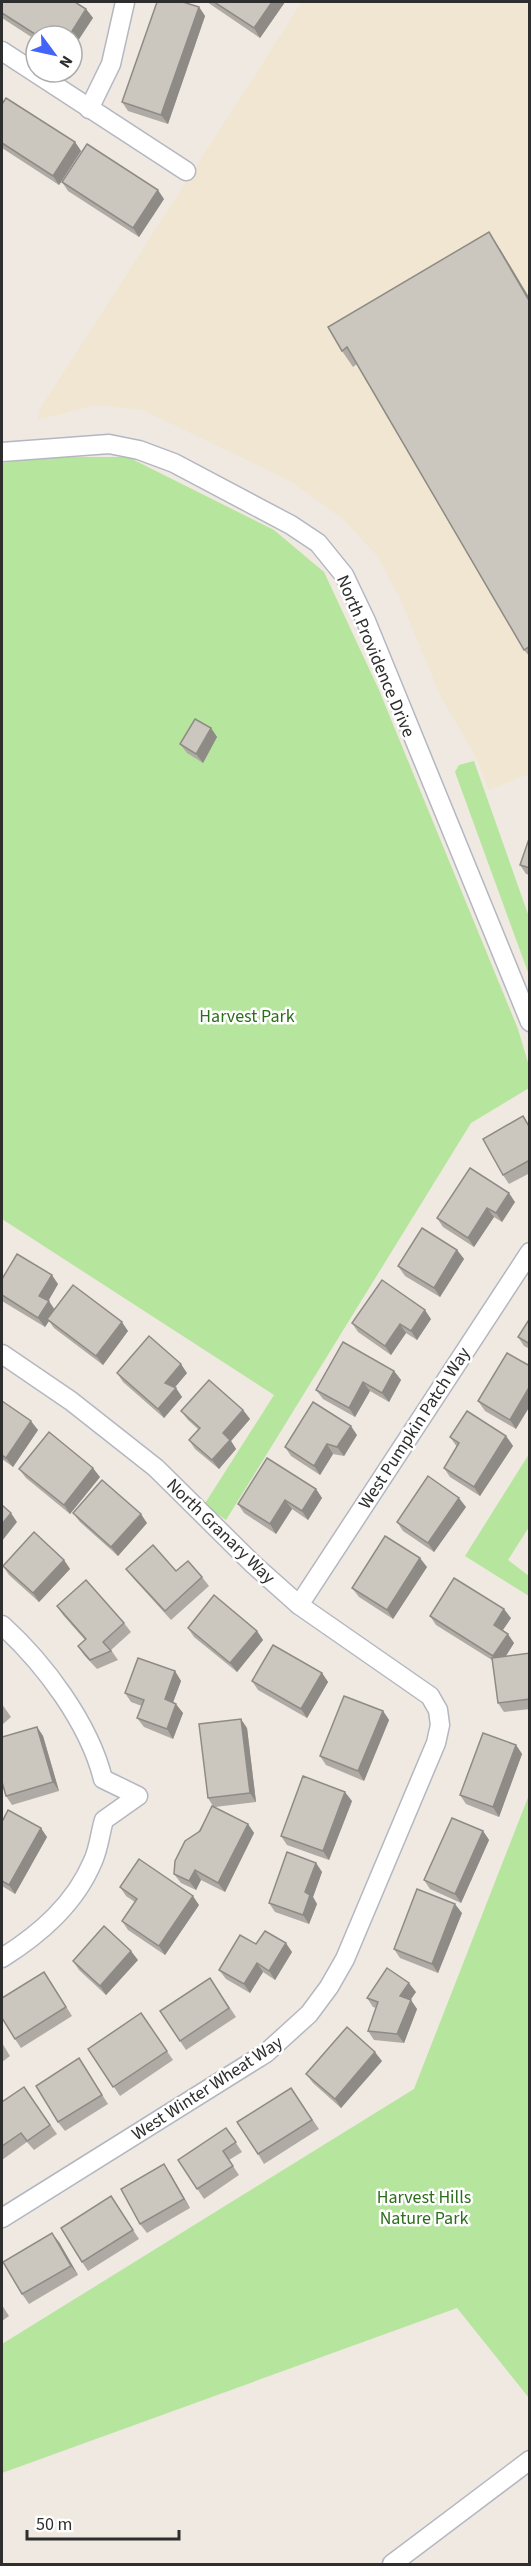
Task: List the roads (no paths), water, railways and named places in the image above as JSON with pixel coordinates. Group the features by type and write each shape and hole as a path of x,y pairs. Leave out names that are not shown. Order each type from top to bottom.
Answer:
{"street":[{"path":"89,109 111,64 125,2"},
{"path":"2,51 186,171"},
{"name":"North Providence Drive","path":"2,452 109,444 139,450 174,463 291,525 318,543 344,574 366,621 530,1022"},
{"name":"West Pumpkin Patch Way","path":"299,1605 530,1252"},
{"name":"North Granary Way","path":"2,1354 71,1401 156,1468 253,1564 299,1605 430,1696 438,1710"},
{"path":"2,1625 65,1697 98,1756 103,1779 138,1796 104,1820 94,1859 70,1901 38,1932 2,1958"},
{"name":"West Winter Wheat Way","path":"2,2218 266,2053 309,2014 329,1987 345,1959 422,1779 436,1743 440,1725 438,1710"},
{"path":"392,2565 530,2460"}],"park label":[{"name":"Harvest Park","path":"247,1016"},
{"name":"Harvest Hills Nature Park","path":"424,2207"}]}
